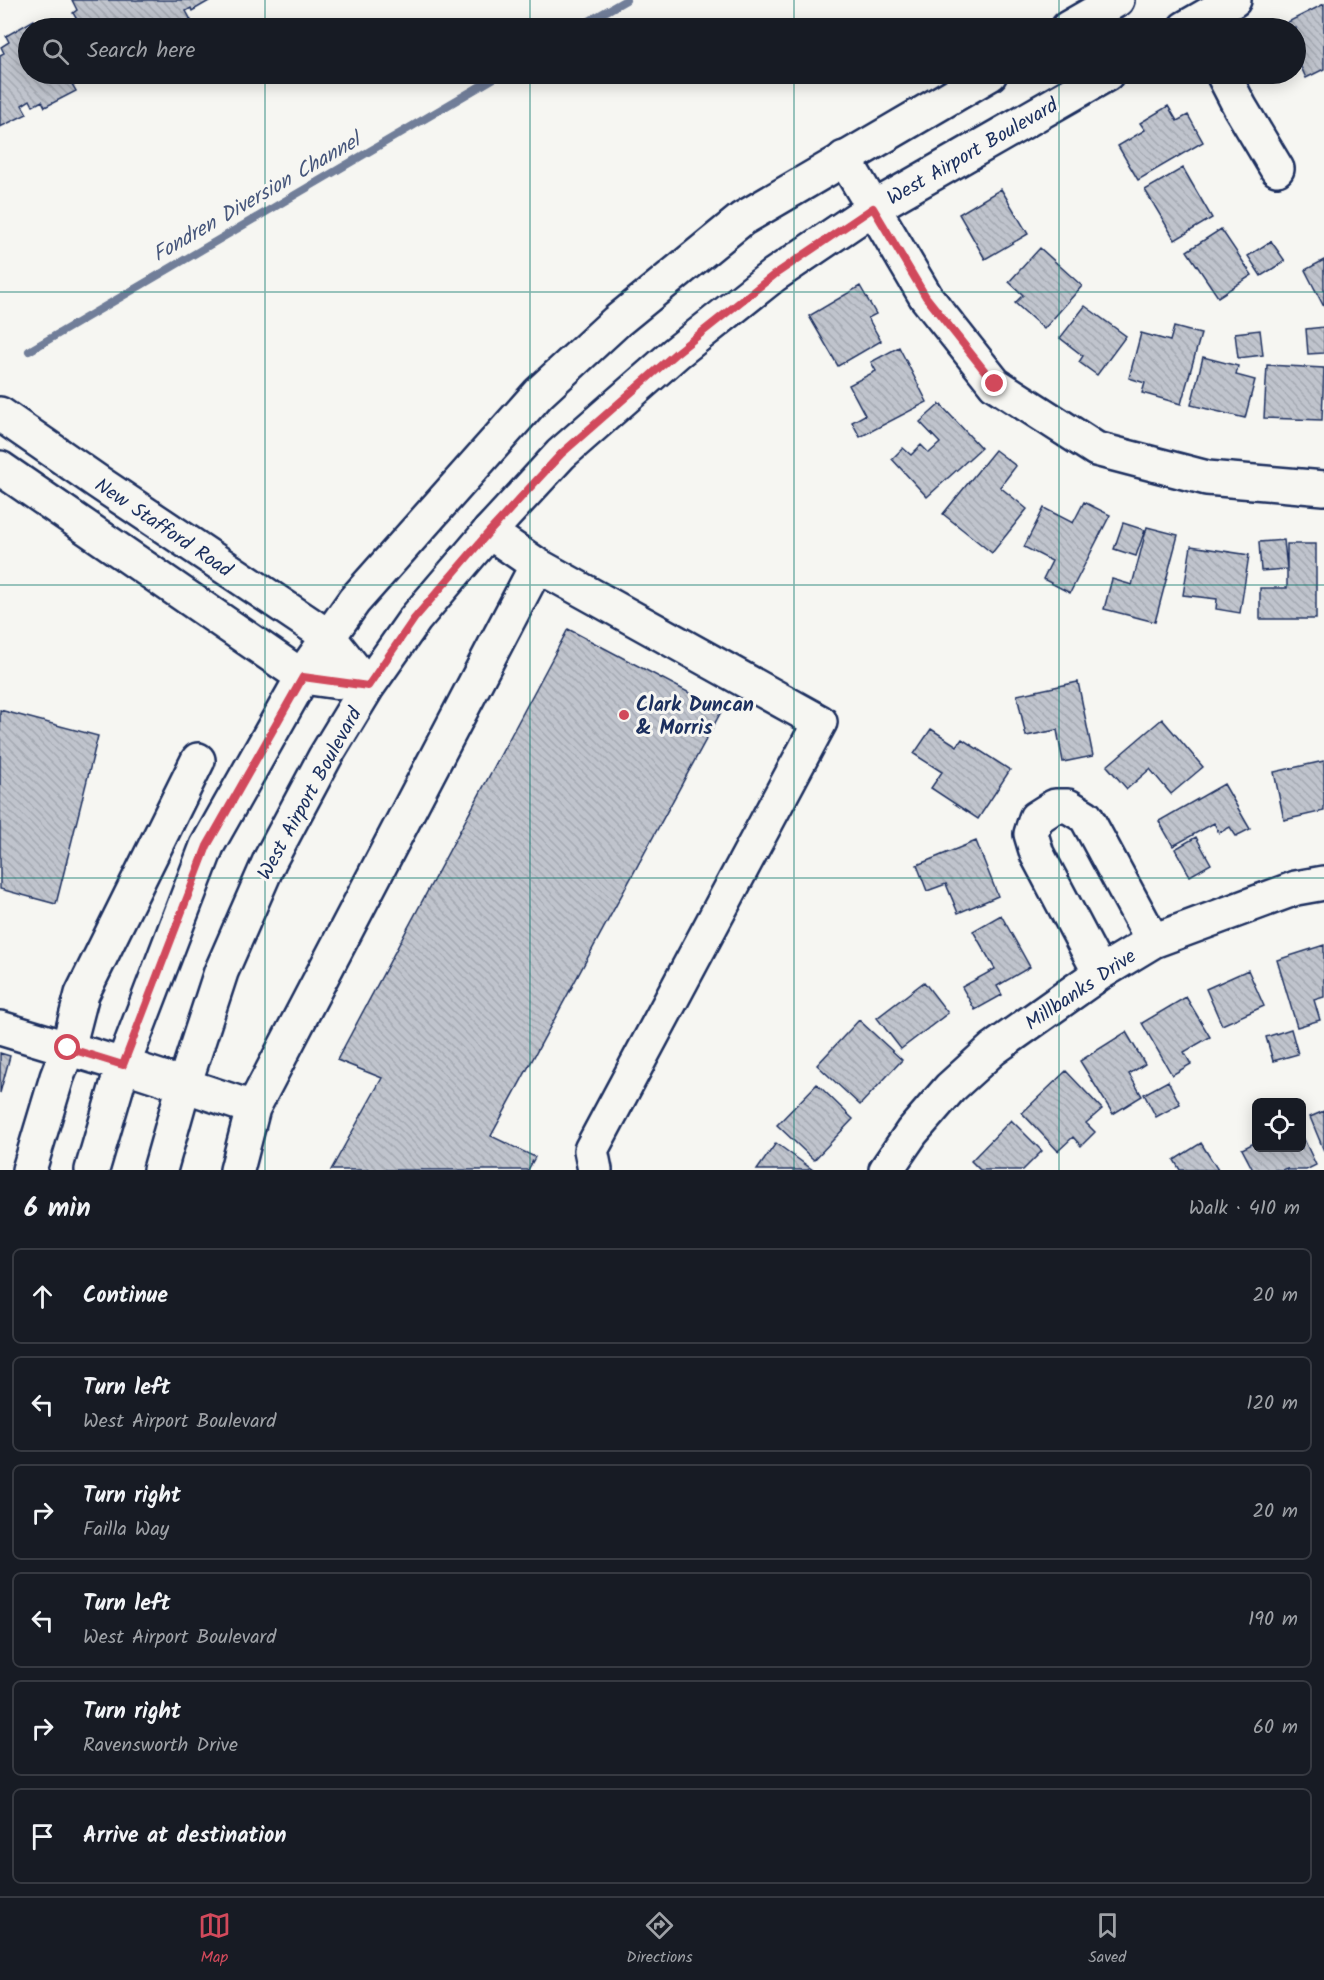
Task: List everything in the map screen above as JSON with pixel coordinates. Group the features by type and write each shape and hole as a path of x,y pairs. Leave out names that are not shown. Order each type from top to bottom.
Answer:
{"main road":[{"path":"1086,18 1117,0"},
{"path":"1206,18 1234,0"},
{"path":"92,1170 123,1065 207,846 303,677 354,601 539,393 616,321 742,219 973,84"},
{"name":"West Airport Boulevard","path":"160,1170 220,972 270,860 325,757 368,686 414,619 489,532 561,454 676,353 774,275 873,208 1090,84"},
{"path":"1228,84 1277,170"},
{"path":"844,158 926,297 995,384 1096,449 1207,478 1324,488"},
{"name":"New Stafford Road","path":"0,414 98,483 329,637 368,686"},
{"path":"0,468 303,677 368,686"},
{"path":"489,532 537,565 820,722 591,1150 595,1170"},
{"path":"237,1170 253,1107 537,565"},
{"path":"29,1170 68,1048 82,994 198,760"},
{"path":"1100,973 1037,854 1030,834 1036,818 1055,806 1068,806 1086,817 1153,941"},
{"name":"Millbanks Drive","path":"886,1170 912,1132 950,1088 993,1049 1100,973 1153,941 1296,888 1324,883"},
{"path":"0,1028 253,1107"}],"building":[{"path":"72,0 209,1 192,11 191,8 186,11 190,18 76,18 73,13 77,10"},
{"path":"1324,4 1324,69 1306,78 1306,18 1296,18"},
{"path":"18,29 18,84 72,84 76,91 45,107 42,101 33,106 30,100 22,105 27,114 0,127 0,55 4,53 1,47 9,42 6,36"},
{"path":"1168,106 1177,121 1188,115 1203,142 1138,180 1118,146 1145,130 1140,123"},
{"path":"1183,168 1212,218 1175,240 1145,190"},
{"path":"1001,189 1028,234 985,259 959,214"},
{"path":"1221,229 1252,275 1218,297 1187,251"},
{"path":"1271,241 1285,261 1261,276 1248,256"},
{"path":"1040,248 1082,286 1044,329 1015,303 1023,295 1009,282"},
{"path":"1324,260 1324,307 1305,270"},
{"path":"860,286 876,314 868,318 881,341 838,366 809,316"},
{"path":"1085,306 1126,336 1097,375 1079,362 1083,356 1060,338"},
{"path":"1174,327 1201,334 1181,404 1142,393 1145,383 1129,378 1141,333 1170,341"},
{"path":"1324,327 1324,353 1308,354 1306,329"},
{"path":"1260,330 1263,355 1238,358 1235,333"},
{"path":"899,347 927,402 860,437 852,422 865,415 849,385 876,371 871,362"},
{"path":"1203,357 1238,366 1236,375 1255,380 1245,418 1191,405"},
{"path":"1267,365 1324,368 1322,420 1264,418"},
{"path":"940,404 981,448 927,497 892,459 903,448 911,455 921,445 929,453 940,443 920,422"},
{"path":"995,450 1016,466 1000,487 1027,509 992,553 943,514"},
{"path":"1084,502 1110,515 1070,593 1043,579 1052,561 1024,547 1044,508 1073,523"},
{"path":"1123,523 1145,530 1136,556 1114,549"},
{"path":"1147,527 1178,535 1155,622 1104,609 1112,579 1132,585"},
{"path":"1284,540 1287,569 1261,571 1259,542"},
{"path":"1287,544 1316,544 1316,619 1260,619 1260,588 1287,588"},
{"path":"1191,546 1249,555 1240,613 1216,609 1217,599 1183,595"},
{"path":"568,629 722,710 491,1136 535,1157 528,1170 331,1170 382,1078 337,1060"},
{"path":"1078,682 1093,756 1063,762 1057,730 1026,736 1017,695"},
{"path":"0,710 98,736 56,904 0,889"},
{"path":"1162,719 1203,767 1171,794 1150,769 1127,789 1107,766"},
{"path":"931,729 957,746 962,739 1010,770 978,819 931,788 942,772 914,754"},
{"path":"1324,761 1324,811 1284,820 1274,772"},
{"path":"1224,784 1250,829 1236,836 1230,827 1219,833 1214,823 1173,846 1159,821"},
{"path":"1196,837 1211,864 1190,876 1175,849"},
{"path":"976,841 998,896 958,913 946,884 927,891 917,865"},
{"path":"1001,915 1030,967 997,986 1002,995 975,1010 962,987 995,969 973,931"},
{"path":"1324,945 1324,997 1314,1000 1320,1020 1297,1027 1277,960"},
{"path":"1248,970 1264,1006 1222,1025 1206,989"},
{"path":"924,982 948,1013 901,1049 877,1018"},
{"path":"1186,997 1210,1037 1184,1052 1191,1064 1172,1075 1142,1023"},
{"path":"859,1020 902,1060 860,1105 817,1065"},
{"path":"1291,1029 1298,1054 1273,1061 1266,1037"},
{"path":"1126,1032 1145,1064 1129,1074 1142,1096 1113,1114 1080,1061"},
{"path":"0,1053 10,1056 0,1093"},
{"path":"1066,1071 1102,1109 1086,1123 1095,1132 1081,1146 1073,1137 1058,1151 1022,1113"},
{"path":"1168,1081 1180,1104 1156,1117 1144,1094"},
{"path":"817,1084 853,1119 814,1160 777,1125"},
{"path":"1324,1111 1324,1151 1310,1117"},
{"path":"1011,1120 1042,1151 1023,1170 980,1170 971,1161"},
{"path":"776,1143 813,1170 757,1170"},
{"path":"1201,1143 1218,1170 1180,1170 1174,1160"},
{"path":"1252,1144 1252,1152 1306,1152 1306,1144 1316,1165 1306,1170 1288,1170 1287,1168 1253,1170 1242,1149"}],"waterway":[{"name":"Fondren Diversion Channel","path":"594,18 626,0"},
{"name":"Fondren Diversion Channel","path":"29,351 484,84"}],"place":[{"name":"Clark Duncan & Morris","path":"624,715"}],"route":[{"path":"68,1048 123,1065 207,846 303,677 368,686 414,619 489,532 561,454 676,353 774,275 873,208 926,297 995,384"}]}
